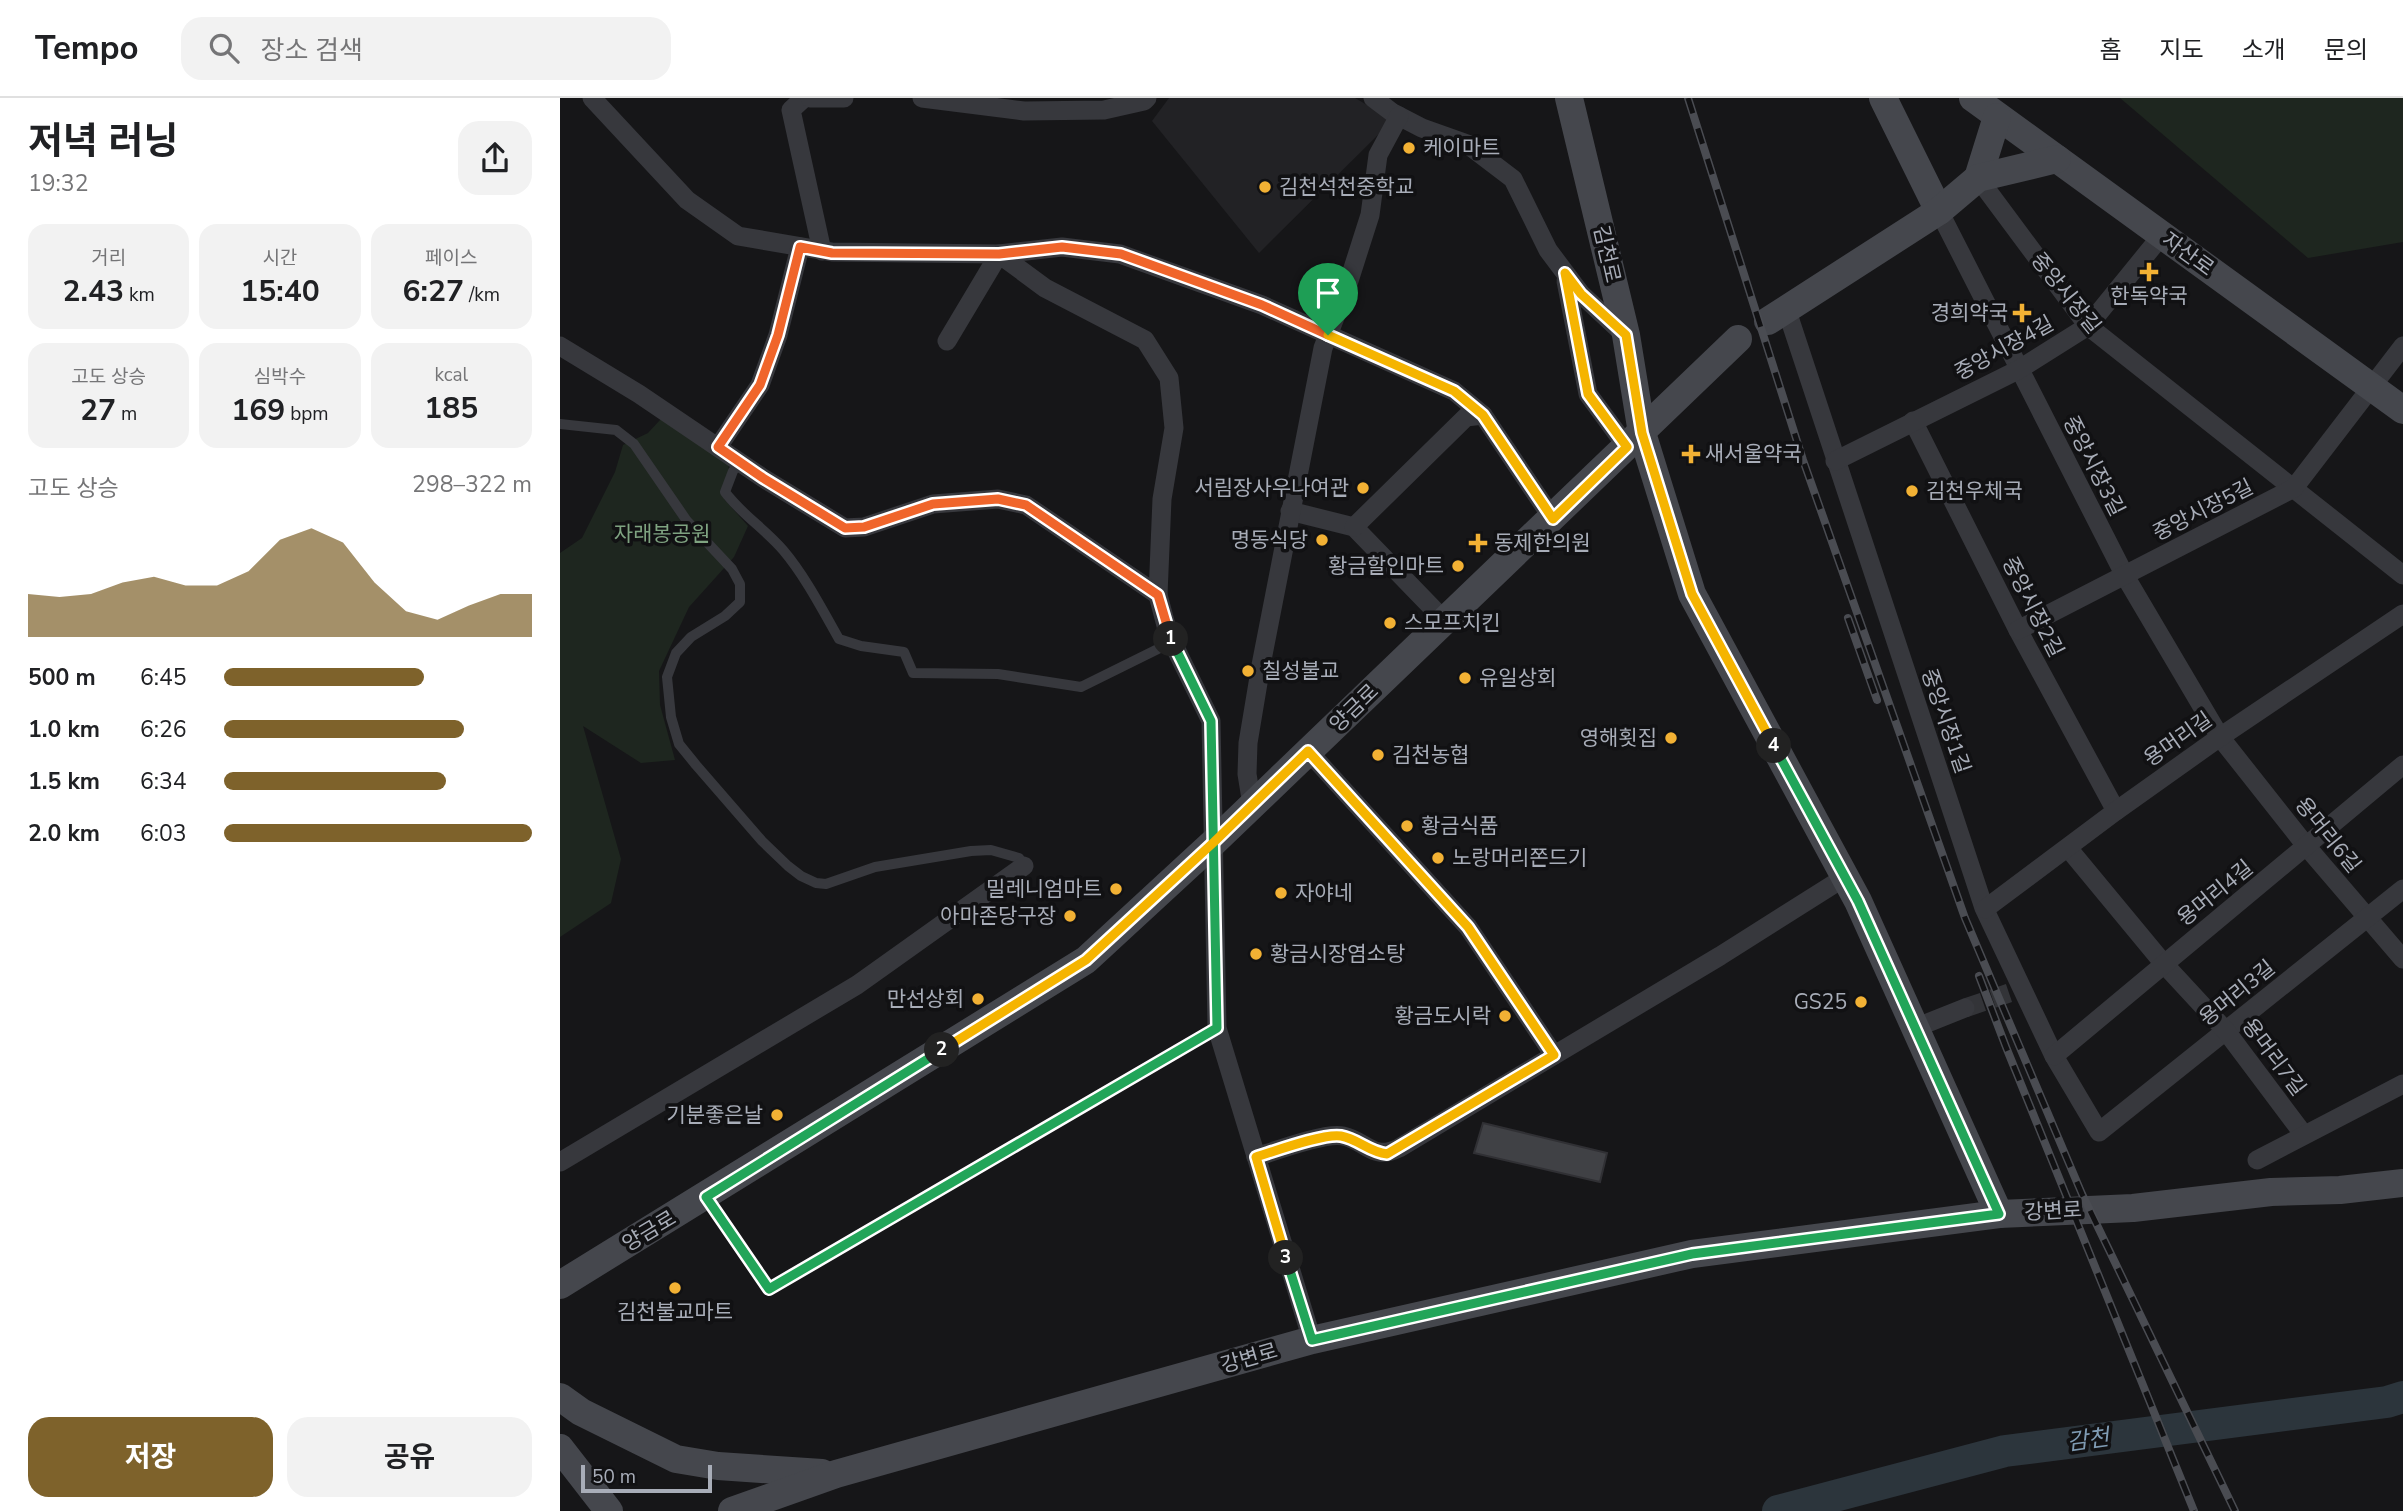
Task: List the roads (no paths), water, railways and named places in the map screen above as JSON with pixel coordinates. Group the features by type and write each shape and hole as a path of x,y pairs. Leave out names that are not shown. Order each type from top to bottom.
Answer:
{"street":[{"path":"592,98 687,200 738,236 822,251 999,254 1062,247 1121,254 1262,305 1454,391 1483,415 1553,519"},
{"path":"804,98 791,110 822,251"},
{"path":"810,98 844,98"},
{"path":"922,98 1037,111 1104,110 1147,98"},
{"path":"1373,98 1399,109 1422,128 1467,144 1513,179 1548,250 1581,294 1626,335"},
{"name":"김천로","path":"1569,98 1626,335 1635,440 1692,594 1845,877 1999,1214"},
{"path":"1883,98 1939,211"},
{"name":"자산로","path":"1973,98 2403,410"},
{"path":"1252,806 1247,774 1248,743 1323,348 1370,215 1378,155 1399,109"},
{"path":"1978,178 1997,117"},
{"path":"1777,315 1939,211 1978,178 2057,159"},
{"name":"중앙시장길","path":"1978,178 2088,326 2403,575"},
{"name":"중앙시장3길","path":"1939,211 2125,576 2220,737"},
{"name":"중앙시장4길","path":"1835,461 2018,370 2088,326 2162,235"},
{"path":"718,447 760,385 778,335 800,247"},
{"path":"947,341 999,254"},
{"path":"999,254 1045,288 1145,340 1169,378 1174,428 1162,499 1158,595 1172,642 1211,721 1217,1028 1312,1340"},
{"path":"1565,273 1588,394 1635,440 1738,339"},
{"name":"중앙시장1길","path":"1777,315 1835,461 1985,909 2015,990 2099,1132"},
{"name":"중앙시장5길","path":"2018,630 2294,488 2403,346"},
{"path":"561,349 639,394 845,528 864,527 933,504 998,499 1026,505 1158,595"},
{"path":"1354,527 1466,417 1483,415"},
{"name":"중앙시장2길","path":"1913,421 2018,630 2116,811"},
{"name":"양금로","path":"560,1285 1086,960 1214,842 1635,440"},
{"path":"1290,511 1354,527 1445,621"},
{"name":"용머리길","path":"1985,909 2220,737 2403,614"},
{"name":"용머리6길","path":"2220,737 2307,847 2403,959"},
{"path":"1308,751 1468,927 1554,1055"},
{"name":"용머리4길","path":"2054,1056 2403,765"},
{"name":"용머리7길","path":"2068,848 2164,964 2227,1031 2304,1135"},
{"path":"560,1162 857,985 1024,866"},
{"path":"1256,1157 1339,1135 1353,1139 1374,1152 1387,1154 1720,956 1845,877"},
{"name":"용머리3길","path":"2099,1132 2403,890"},
{"path":"1915,1028 1965,1008"},
{"path":"2257,1160 2403,1083"},
{"name":"강변로","path":"732,1511 836,1474 1312,1340 1692,1254 1999,1214 2133,1208 2271,1192 2340,1190 2403,1183"},
{"path":"560,1397 581,1412 676,1459 718,1466 836,1474"},
{"path":"560,1448 609,1511"}],"lane":[{"path":"560,424 616,430 634,444 687,521 732,569 740,584 740,603 725,616 691,637 676,653 667,677 671,718 679,744 762,841 788,866 801,876 826,884 874,867 971,851 991,850 1019,858 1024,866"},
{"path":"740,462 724,492 737,508 758,523 785,552 821,606 839,639 861,646 904,652 913,673 998,674 1081,687 1172,642"},
{"path":"706,1197 769,1289 1217,1028"}],"waterway":[{"name":"감천","path":"1778,1511 2005,1451 2387,1402 2403,1397"}],"tunnel":[{"path":"1965,1008 2009,993"}],"railway":[{"path":"1688,98 1803,460 1965,918 2082,1194 2235,1511"},
{"path":"1848,618 1877,700"},
{"path":"1979,976 2194,1511"}],"place":[{"name":"케이마트","path":"1409,148"},
{"name":"김천석천중학교","path":"1265,187"},
{"name":"한독약국","path":"2149,272"},
{"name":"경희약국","path":"2022,313"},
{"name":"새서울약국","path":"1691,454"},
{"name":"서림장사우나여관","path":"1363,488"},
{"name":"김천우체국","path":"1912,491"},
{"name":"명동식당","path":"1322,540"},
{"name":"동제한의원","path":"1478,543"},
{"name":"황금할인마트","path":"1458,566"},
{"name":"스모프치킨","path":"1390,623"},
{"name":"칠성불교","path":"1248,671"},
{"name":"유일상회","path":"1465,678"},
{"name":"영해횟집","path":"1671,738"},
{"name":"김천농협","path":"1378,755"},
{"name":"황금식품","path":"1407,826"},
{"name":"노랑머리쫀드기","path":"1438,858"},
{"name":"밀레니엄마트","path":"1116,889"},
{"name":"자야네","path":"1281,893"},
{"name":"아마존당구장","path":"1070,916"},
{"name":"황금시장염소탕","path":"1256,954"},
{"name":"만선상회","path":"978,999"},
{"name":"GS25","path":"1861,1002"},
{"name":"황금도시락","path":"1505,1016"},
{"name":"기분좋은날","path":"777,1115"},
{"name":"김천불교마트","path":"675,1288"}],"park label":[{"name":"자래봉공원","path":"662,534"}]}
